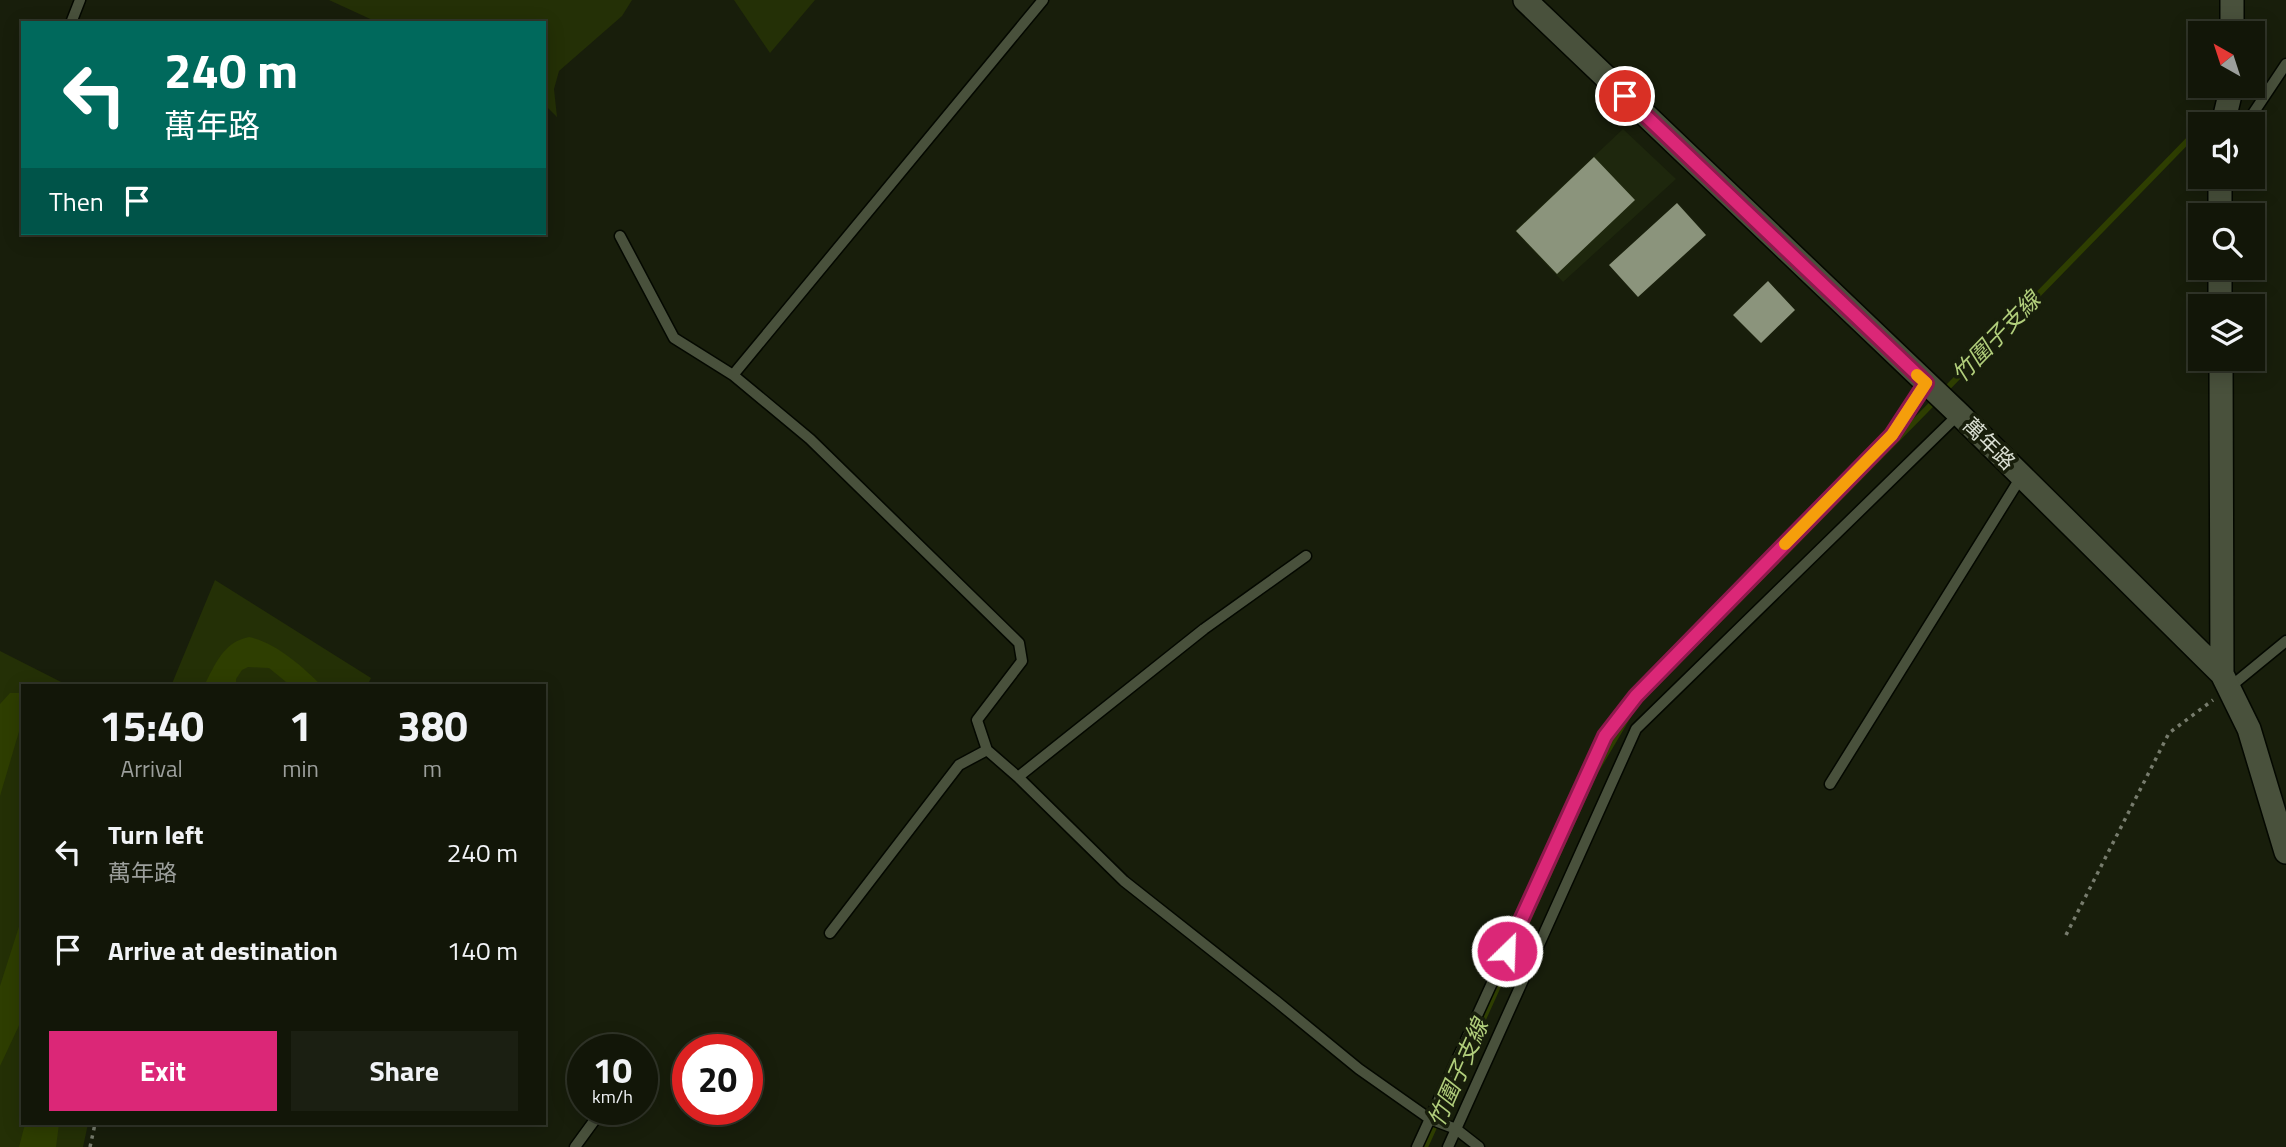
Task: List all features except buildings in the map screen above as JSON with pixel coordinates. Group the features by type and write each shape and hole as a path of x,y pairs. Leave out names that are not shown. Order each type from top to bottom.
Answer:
{"street":[{"name":"萬年路","path":"1525,0 1959,414 2226,681 2249,729 2271,789 2286,852"},
{"path":"2232,0 2232,21"},
{"path":"2221,371 2226,681"}],"lane":[{"path":"72,21 80,0"},
{"path":"733,375 1042,0"},
{"path":"2254,112 2286,64"},
{"path":"620,236 674,338 733,375 810,439 1019,643 1022,661 977,720 987,750 1124,881 1359,1069 1430,1119 1456,1129 1479,1147"},
{"path":"1417,1147 1605,736 1636,696 1892,435 1926,383"},
{"path":"1448,1147 1636,729 1959,414"},
{"path":"1830,784 2021,476"},
{"path":"1018,778 1204,629 1306,556"},
{"path":"2226,681 2286,640"},
{"path":"830,933 958,765 987,750"},
{"path":"575,1147 590,1125"}],"path":[{"path":"2066,935 2169,733 2226,681"},
{"path":"90,1147 94,1125"}],"shaded area":[{"path":"329,0 632,0 622,16 559,71 554,89 557,117 546,106 546,21 375,21"},
{"path":"734,0 815,0 770,53"},
{"path":"1623,129 1676,179 1563,282 1515,231"},
{"path":"215,580 371,678 368,684 172,684"},
{"path":"249,637 269,644 297,663 320,684 289,684 269,668 248,667 242,670 236,684 205,684 226,649"},
{"path":"0,651 65,684 21,684 21,1125 88,1125 83,1147 0,1147"},
{"path":"10,693 21,693 21,725 0,796 0,704"},
{"path":"21,920 21,1021 0,1066 0,986"},
{"path":"25,1125 59,1125 56,1147 19,1147"}],"waterway":[{"name":"竹圍子支線","path":"1425,1147 1595,772 1634,706 2188,140"}],"slow traffic":[{"path":"1785,544 1892,435 1926,383 1917,375"}],"route":[{"path":"1507,951 1605,736 1636,696 1892,435 1926,383 1625,96"}]}
